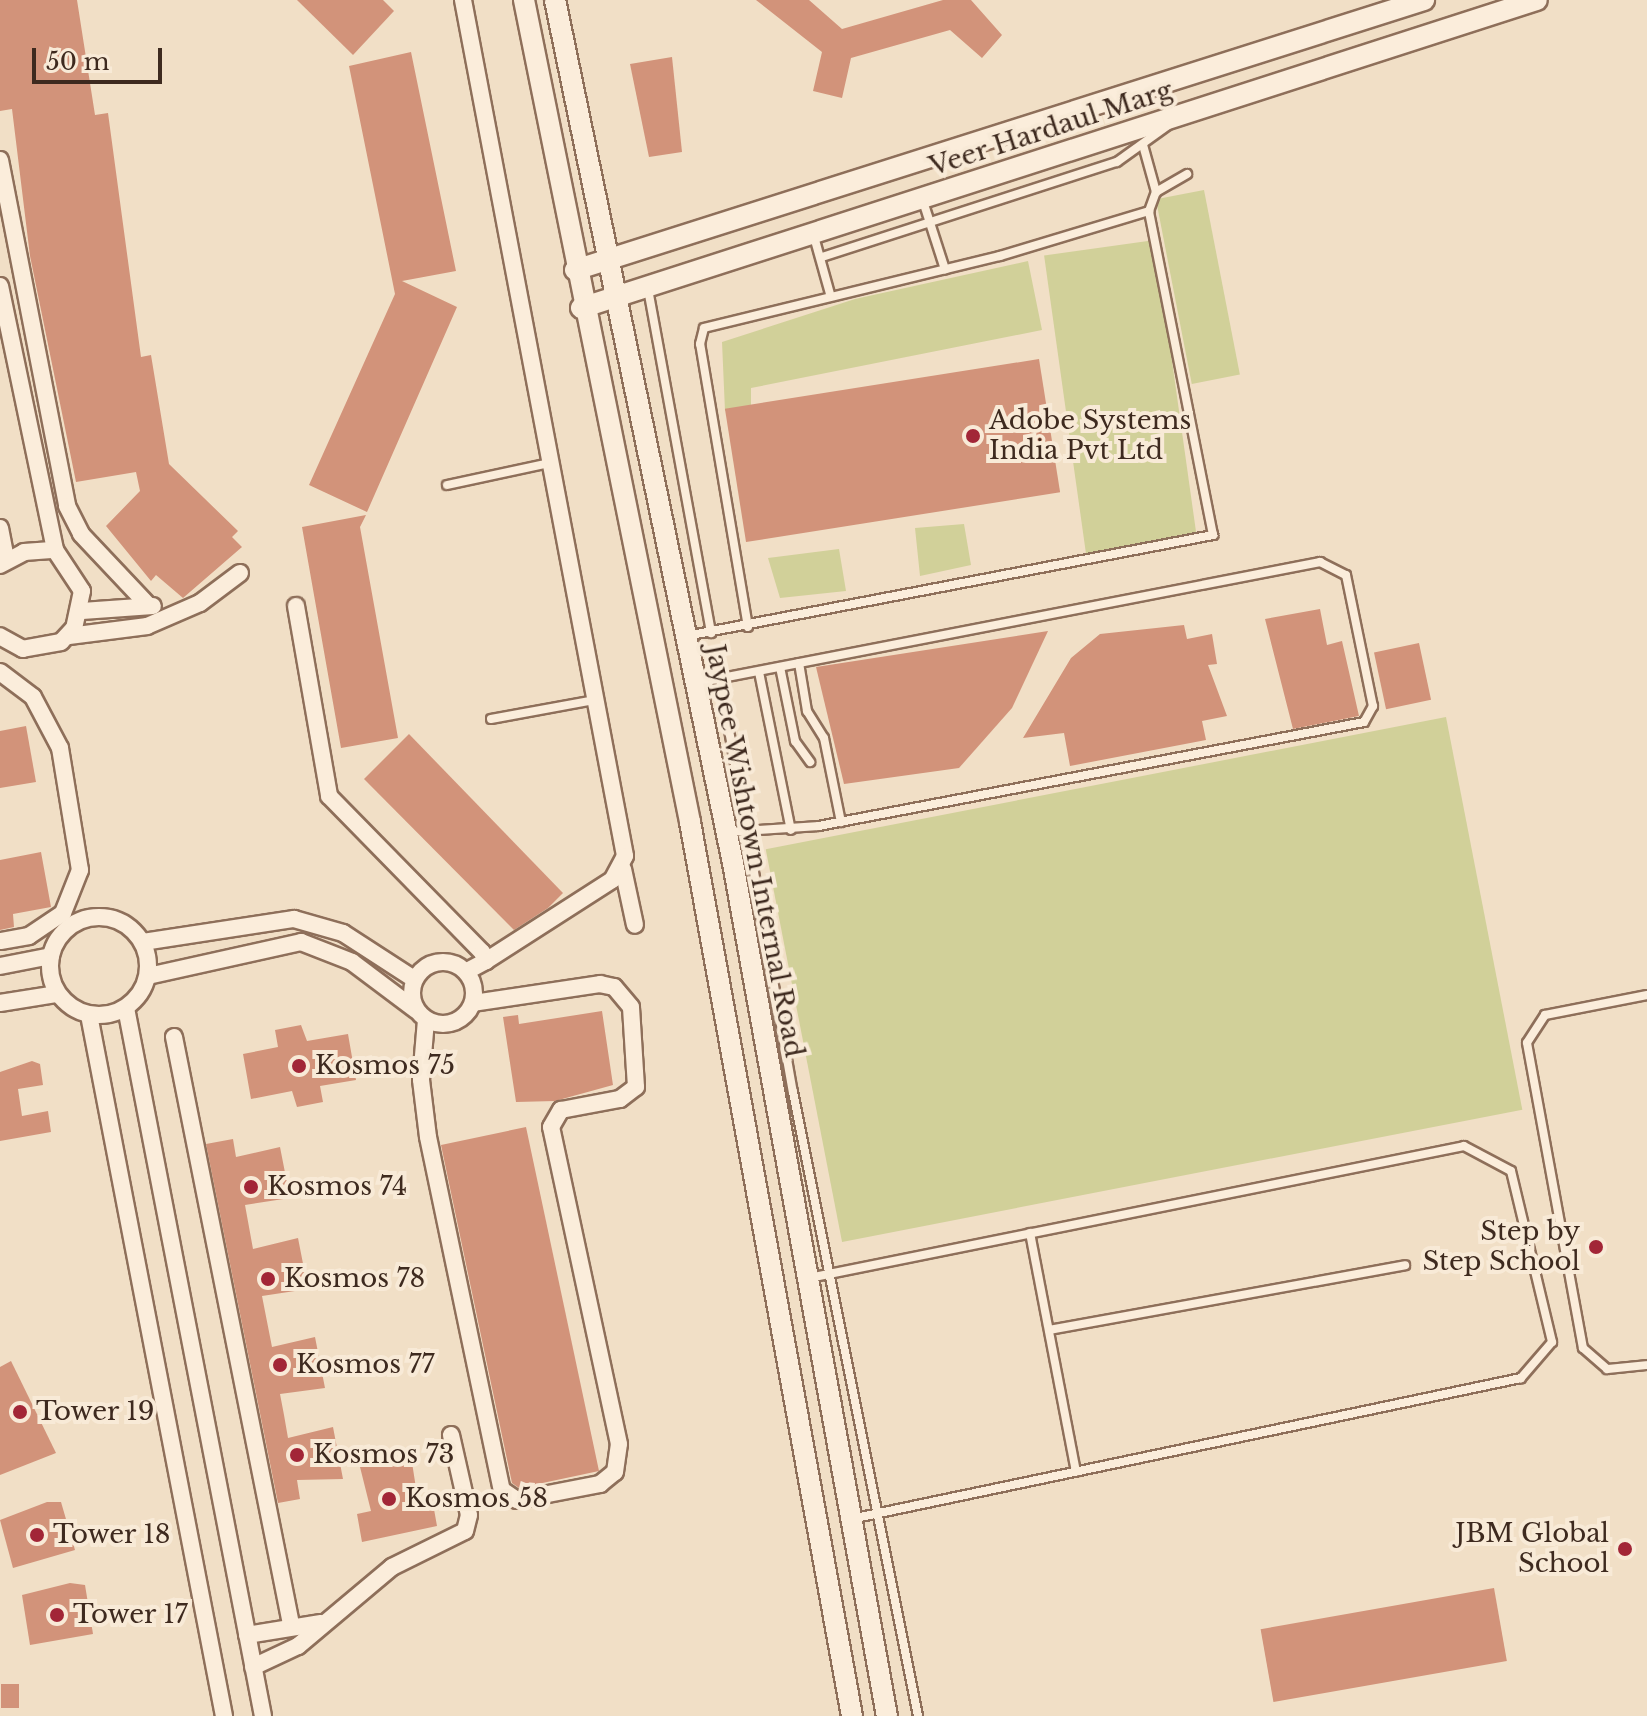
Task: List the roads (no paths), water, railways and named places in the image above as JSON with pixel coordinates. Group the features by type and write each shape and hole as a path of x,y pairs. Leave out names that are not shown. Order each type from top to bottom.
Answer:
{"street":[{"path":"463,0 596,700 635,925"},
{"path":"524,0 581,308 690,822 852,1716"},
{"name":"Jaypee Wishtown Internal Road","path":"555,0 611,296 726,832 887,1716"},
{"name":"Veer Hardaul Marg","path":"575,270 1424,0"},
{"name":"Veer Hardaul Marg","path":"581,308 647,284 1537,0"},
{"path":"0,160 67,506 81,534 148,605 167,616"},
{"path":"0,286 55,550 75,573 82,611 69,636"},
{"path":"0,528 3,562 55,550"},
{"path":"0,636 42,649 69,636 147,626 200,603 240,573"},
{"path":"82,611 148,605"},
{"path":"296,606 329,796 486,961"},
{"path":"0,672 33,697 60,748 80,870 63,913 29,936 0,941"},
{"path":"414,979 438,961 467,971 486,961 623,869"},
{"path":"0,1003 57,994 89,1015 126,1008 148,976 143,942 127,925 90,917 65,932 51,956 57,994"},
{"path":"143,942 294,919 343,933 414,979 421,1015 421,1080 428,1137 502,1490 517,1500 600,1484 615,1472 619,1444 551,1127 561,1110 620,1099 636,1087 631,1007 614,987 600,984 473,1003 450,1024 421,1015 352,962 301,942 148,976"},
{"path":"0,966 51,956"},
{"path":"467,971 473,1003"},
{"path":"126,1008 263,1716"},
{"path":"89,1015 224,1716"},
{"path":"174,1037 291,1624"},
{"path":"253,1667 298,1646 321,1623 392,1567 465,1531 469,1515 451,1435"},
{"path":"247,1635 291,1624 321,1623"}],"lane":[{"path":"822,257 1117,162 1180,115"},
{"path":"686,637 1213,535 1149,211 1156,192 1143,145"},
{"path":"1156,192 1187,174"},
{"path":"922,197 945,269"},
{"path":"748,627 701,336 713,322 945,269 1149,211"},
{"path":"813,232 830,294"},
{"path":"647,284 711,633"},
{"path":"447,485 550,463"},
{"path":"695,683 1320,562 1346,575 1373,706 1364,722 841,822 791,830 726,832"},
{"path":"799,663 841,822"},
{"path":"780,667 799,752 810,762"},
{"path":"759,672 791,830"},
{"path":"720,679 830,1274 918,1716"},
{"path":"491,719 596,700"},
{"path":"1647,995 1545,1015 1527,1043 1583,1348 1607,1369 1647,1365"},
{"path":"808,1278 1464,1146 1511,1171 1552,1342 1521,1378 851,1519"},
{"path":"1030,1233 1076,1472"},
{"path":"1049,1330 1405,1265"}],"place":[{"name":"Adobe Systems India Pvt Ltd","path":"973,436"},
{"name":"Kosmos 75","path":"299,1066"},
{"name":"Kosmos 74","path":"251,1187"},
{"name":"Step by Step School","path":"1596,1247"},
{"name":"Kosmos 78","path":"268,1279"},
{"name":"Kosmos 77","path":"280,1365"},
{"name":"Tower 19","path":"20,1412"},
{"name":"Kosmos 73","path":"297,1455"},
{"name":"Kosmos 58","path":"389,1499"},
{"name":"Tower 18","path":"37,1535"},
{"name":"JBM Global School","path":"1625,1549"},
{"name":"Tower 17","path":"57,1615"}]}
